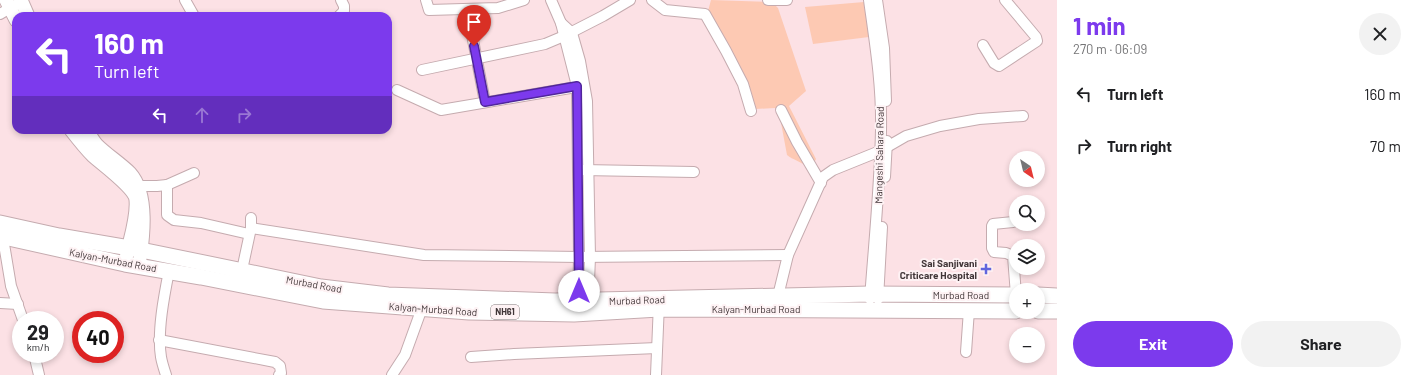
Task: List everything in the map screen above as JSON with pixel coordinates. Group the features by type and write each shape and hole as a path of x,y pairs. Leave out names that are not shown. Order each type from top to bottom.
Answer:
{"highway":[{"name":"Murbad Road","path":"1,230 59,236 242,270 321,287 388,295 422,302"},
{"name":"Kalyan-Murbad Road","path":"1,230 132,265 323,301 422,302 469,312 659,304 874,310 1009,310"},
{"name":"Murbad Road","path":"659,304 778,296 874,294 1009,295"},
{"path":"1045,296 1057,296"},
{"path":"1045,311 1057,311"}],"main road":[{"path":"12,5 22,12"},
{"path":"74,134 89,151 130,174 138,186 141,197 143,222 134,249"},
{"path":"90,134 107,161 136,198 132,265"}],"street":[{"path":"185,0 192,12"},
{"path":"341,0 344,6 343,12"},
{"path":"426,0 429,10 498,8 524,0"},
{"path":"551,0 568,35 580,86 587,101 590,257 583,307"},
{"path":"422,70 545,44 568,35 630,0"},
{"path":"652,0 665,10 705,14 743,84 751,111"},
{"path":"768,0 787,0"},
{"name":"Mangeshi Sahara Road","path":"869,0 878,71 883,148"},
{"name":"Mangeshi Sahara Road","path":"874,310 876,224 883,148 886,68 877,0"},
{"path":"983,45 994,63 999,66 1037,41 1036,37 1005,0"},
{"path":"467,9 485,102"},
{"path":"396,90 441,110 580,86"},
{"path":"580,86 578,170 579,257 583,307"},
{"path":"781,110 797,142 821,183"},
{"path":"778,296 788,256 824,177 833,170 906,136 940,126 979,119 1023,116"},
{"path":"578,170 694,172"},
{"path":"138,186 167,185 194,173"},
{"path":"167,185 167,215 174,220 250,227 424,255 579,257 788,256"},
{"path":"1009,222 993,224 992,248 994,252 1006,253 1013,256 1015,283"},
{"path":"242,270 250,227"},
{"path":"1,230 11,286 20,311"},
{"path":"166,375 161,359 160,340 169,271"},
{"path":"392,375 405,355 422,302"},
{"path":"0,304 18,304"},
{"path":"656,375 659,304"},
{"path":"966,352 969,310"},
{"path":"160,340 275,362 280,366 281,373 279,375"},
{"path":"471,357 657,348"},
{"path":"36,363 39,375"}],"shaded area":[{"path":"711,0 772,2 778,8 806,91 789,106 816,159 813,165 806,166 787,155 779,112 775,108 755,109 708,11"},
{"path":"864,2 869,37 813,44 805,7"}],"place":[{"name":"Sai Sanjivani Criticare Hospital","path":"986,269"}],"route":[{"path":"474,46 485,102 577,86 579,291"}]}
